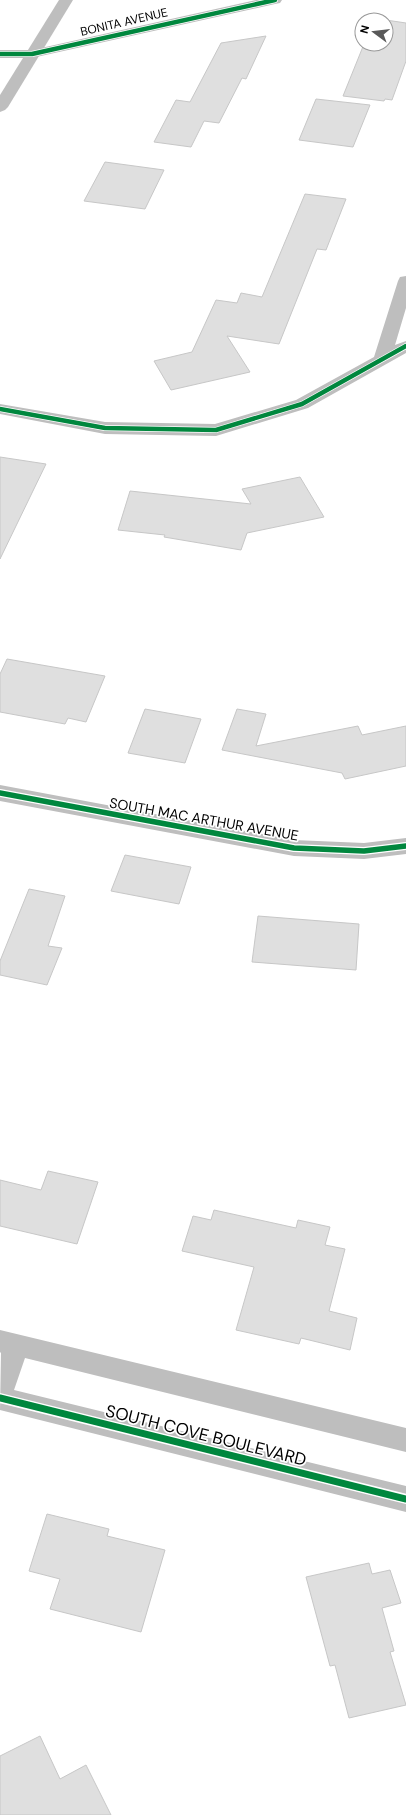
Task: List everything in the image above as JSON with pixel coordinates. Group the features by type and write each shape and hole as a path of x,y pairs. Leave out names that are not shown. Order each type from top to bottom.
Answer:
{"street":[{"path":"0,107 66,0"},
{"name":"BONITA AVENUE","path":"0,54 32,54 275,0"},
{"path":"380,361 406,281"},
{"path":"0,409 105,428 216,430 302,404 406,346"},
{"name":"SOUTH MAC ARTHUR AVENUE","path":"0,793 286,847 333,851 361,851 389,850 406,846"},
{"path":"0,1391 8,1343 406,1440"},
{"name":"SOUTH COVE BOULEVARD","path":"0,1398 406,1499"}],"building":[{"path":"394,21 406,23 406,61 392,100 385,99 384,101 343,96 361,52 394,52"},
{"path":"266,36 246,79 242,78 219,123 204,121 191,147 154,142 176,100 190,102 221,43"},
{"path":"316,99 370,105 353,147 299,140"},
{"path":"105,162 164,170 145,209 84,201"},
{"path":"305,194 346,199 326,250 317,249 279,344 227,336 250,372 171,390 154,361 192,352 216,300 237,303 241,293 262,297"},
{"path":"0,457 46,464 0,559"},
{"path":"300,477 324,517 247,533 241,550 164,537 165,535 118,530 130,491 251,504 242,489"},
{"path":"7,659 105,676 86,722 68,718 65,724 0,712 0,674"},
{"path":"145,709 201,719 185,763 128,753"},
{"path":"237,709 266,714 256,746 358,726 362,735 406,726 406,766 345,779 342,773 222,750"},
{"path":"125,855 191,867 179,904 111,891"},
{"path":"29,889 65,896 48,946 62,948 47,985 0,975 0,961"},
{"path":"258,916 359,924 356,970 252,962"},
{"path":"48,1171 98,1182 77,1244 0,1226 0,1180 41,1190"},
{"path":"214,1210 296,1228 298,1220 330,1227 325,1245 345,1249 329,1311 357,1318 350,1350 301,1338 299,1344 236,1330 254,1267 182,1251 193,1216 211,1220"},
{"path":"47,1514 109,1529 107,1536 165,1550 141,1632 50,1609 60,1579 29,1571"},
{"path":"369,1563 372,1574 390,1570 401,1603 382,1608 394,1651 390,1652 406,1705 349,1718 335,1665 330,1666 306,1577"},
{"path":"40,1736 60,1779 86,1765 111,1815 0,1815 0,1756"}],"cycle path":[{"path":"0,54 32,54 275,0"},
{"path":"0,409 105,428 216,430 302,404 406,346"},
{"path":"0,793 294,848 364,851 392,849 406,846"},
{"path":"0,1398 406,1499"}]}
